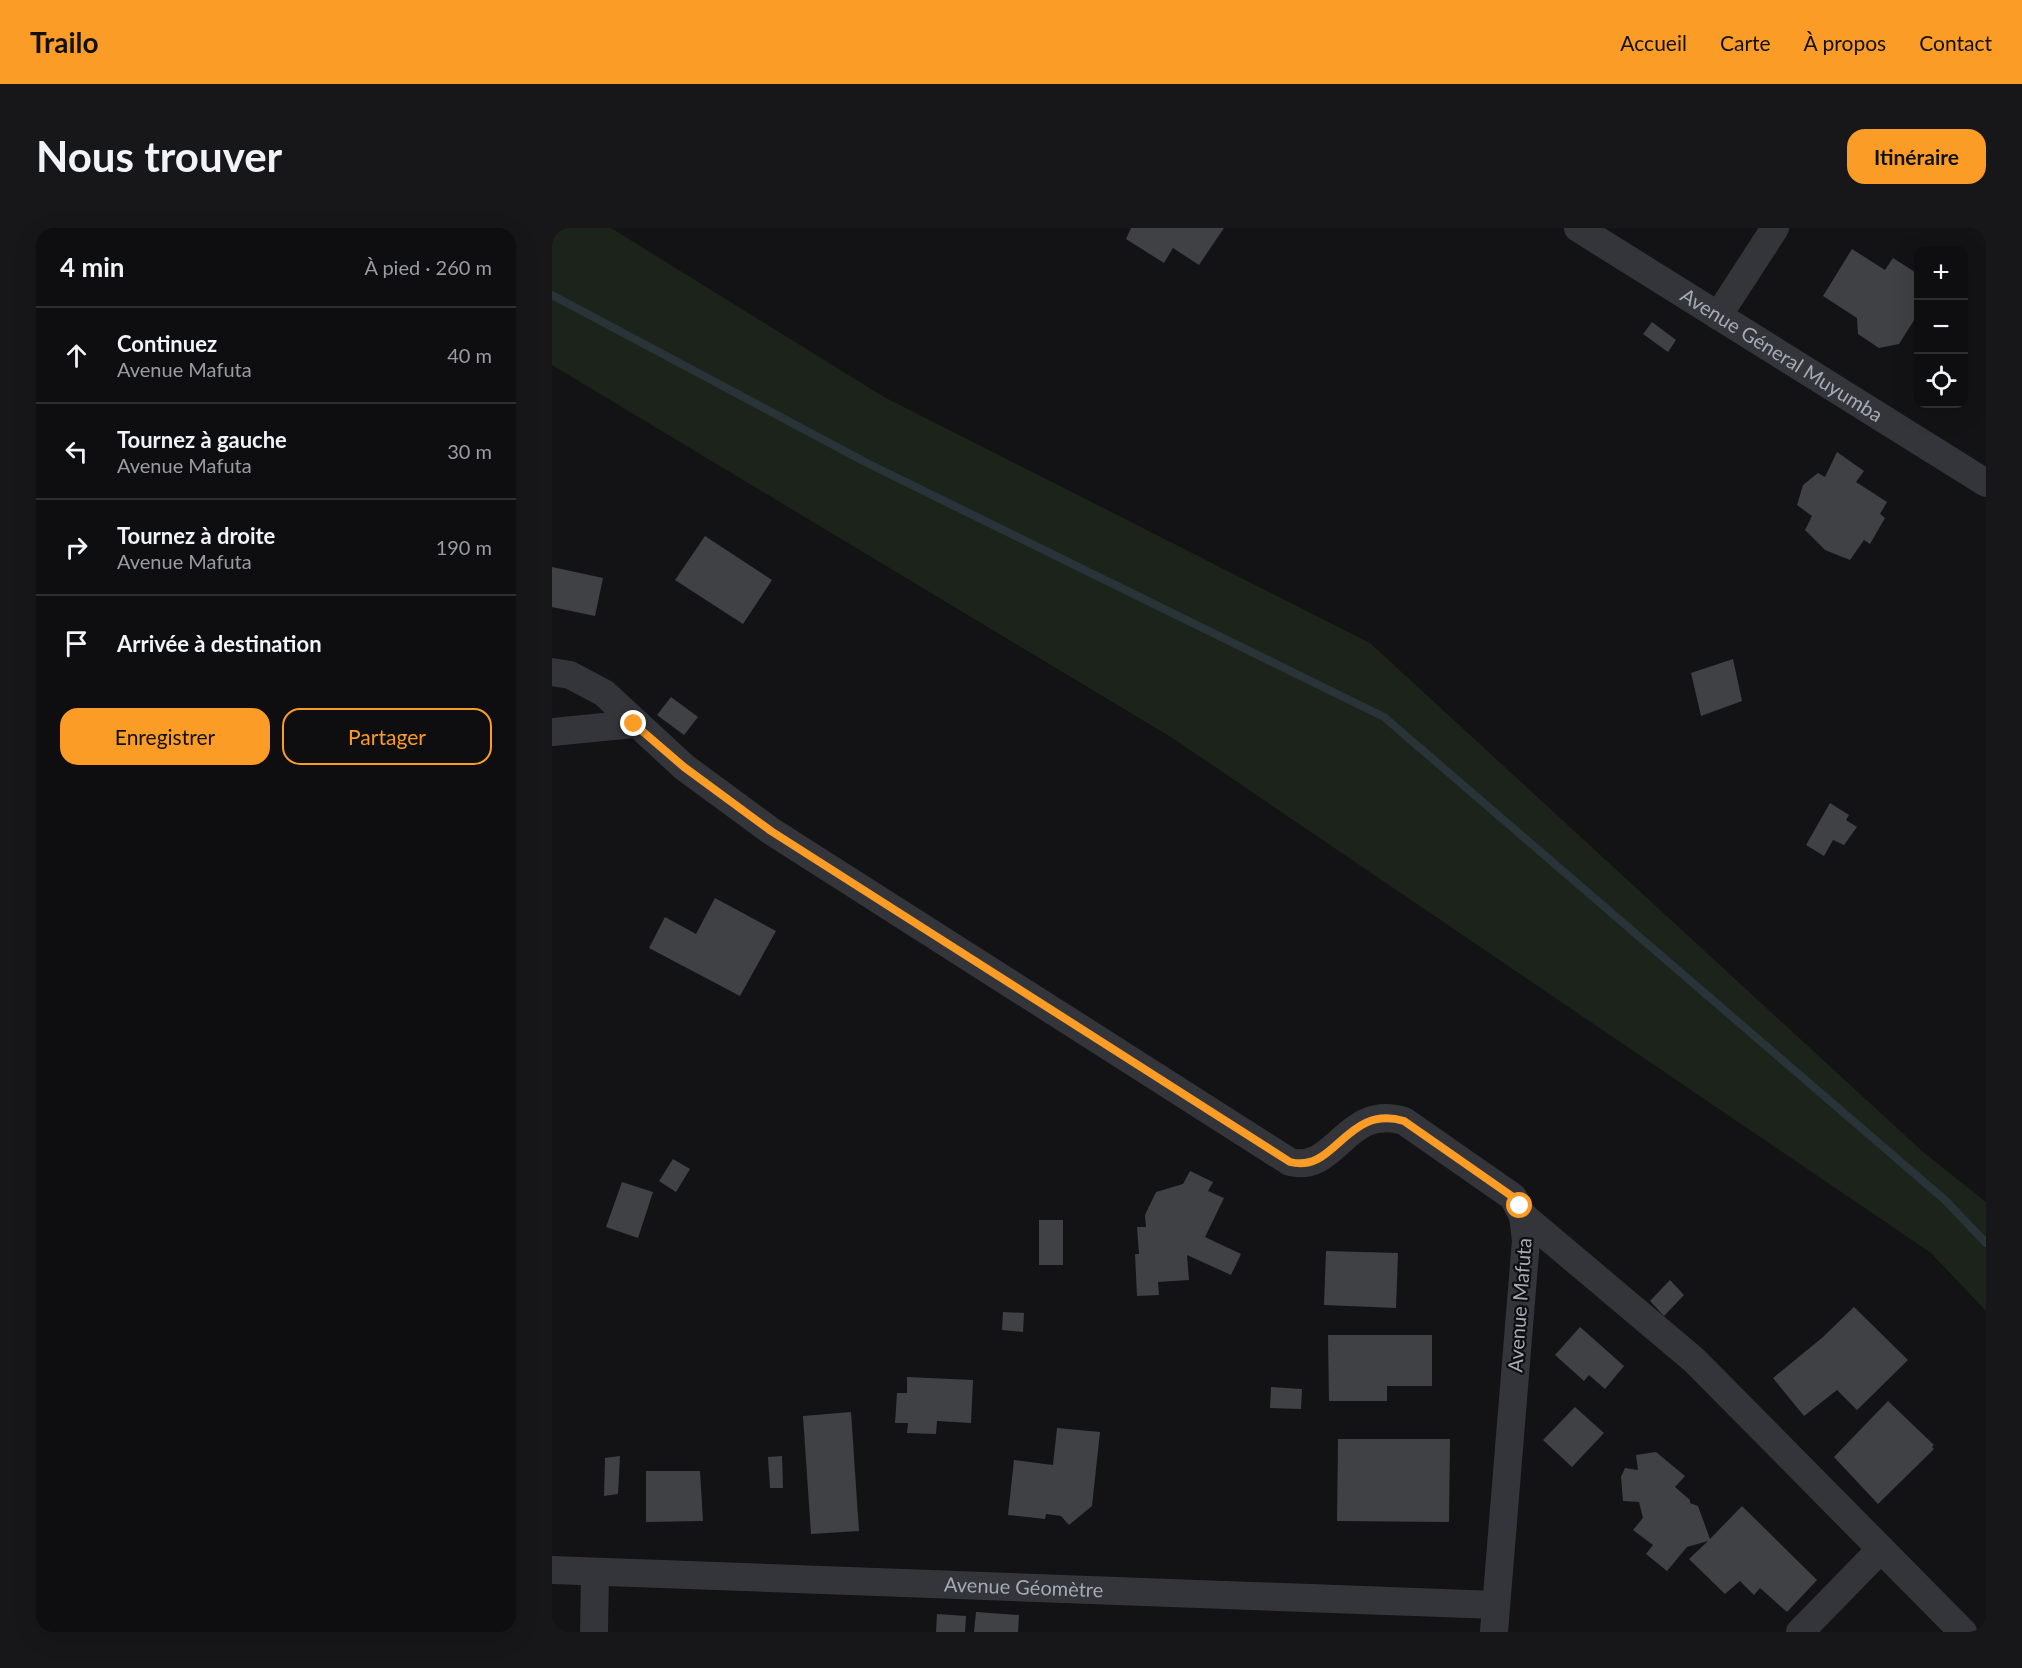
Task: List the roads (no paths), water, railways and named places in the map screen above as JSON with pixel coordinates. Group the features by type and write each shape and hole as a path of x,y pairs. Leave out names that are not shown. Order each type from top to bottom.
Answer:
{"street":[{"name":"Avenue Géneral Muyumba","path":"1578,228 1718,316 1983,474"},
{"path":"1718,316 1775,228"},
{"name":"Avenue Mafuta","path":"552,672 570,675 604,693 634,724 684,767 771,831 1290,1162 1313,1162 1361,1124 1378,1118 1393,1118 1404,1121 1513,1197 1523,1216 1526,1240 1495,1618"},
{"path":"552,732 634,724"},
{"path":"1523,1216 1694,1360 1963,1632"},
{"path":"1800,1632 1881,1549"},
{"name":"Avenue Géomètre","path":"552,1570 1495,1618"},
{"path":"594,1632 595,1573"}],"waterway":[{"path":"552,295 867,463 1384,717 1945,1200 1986,1243"}]}
